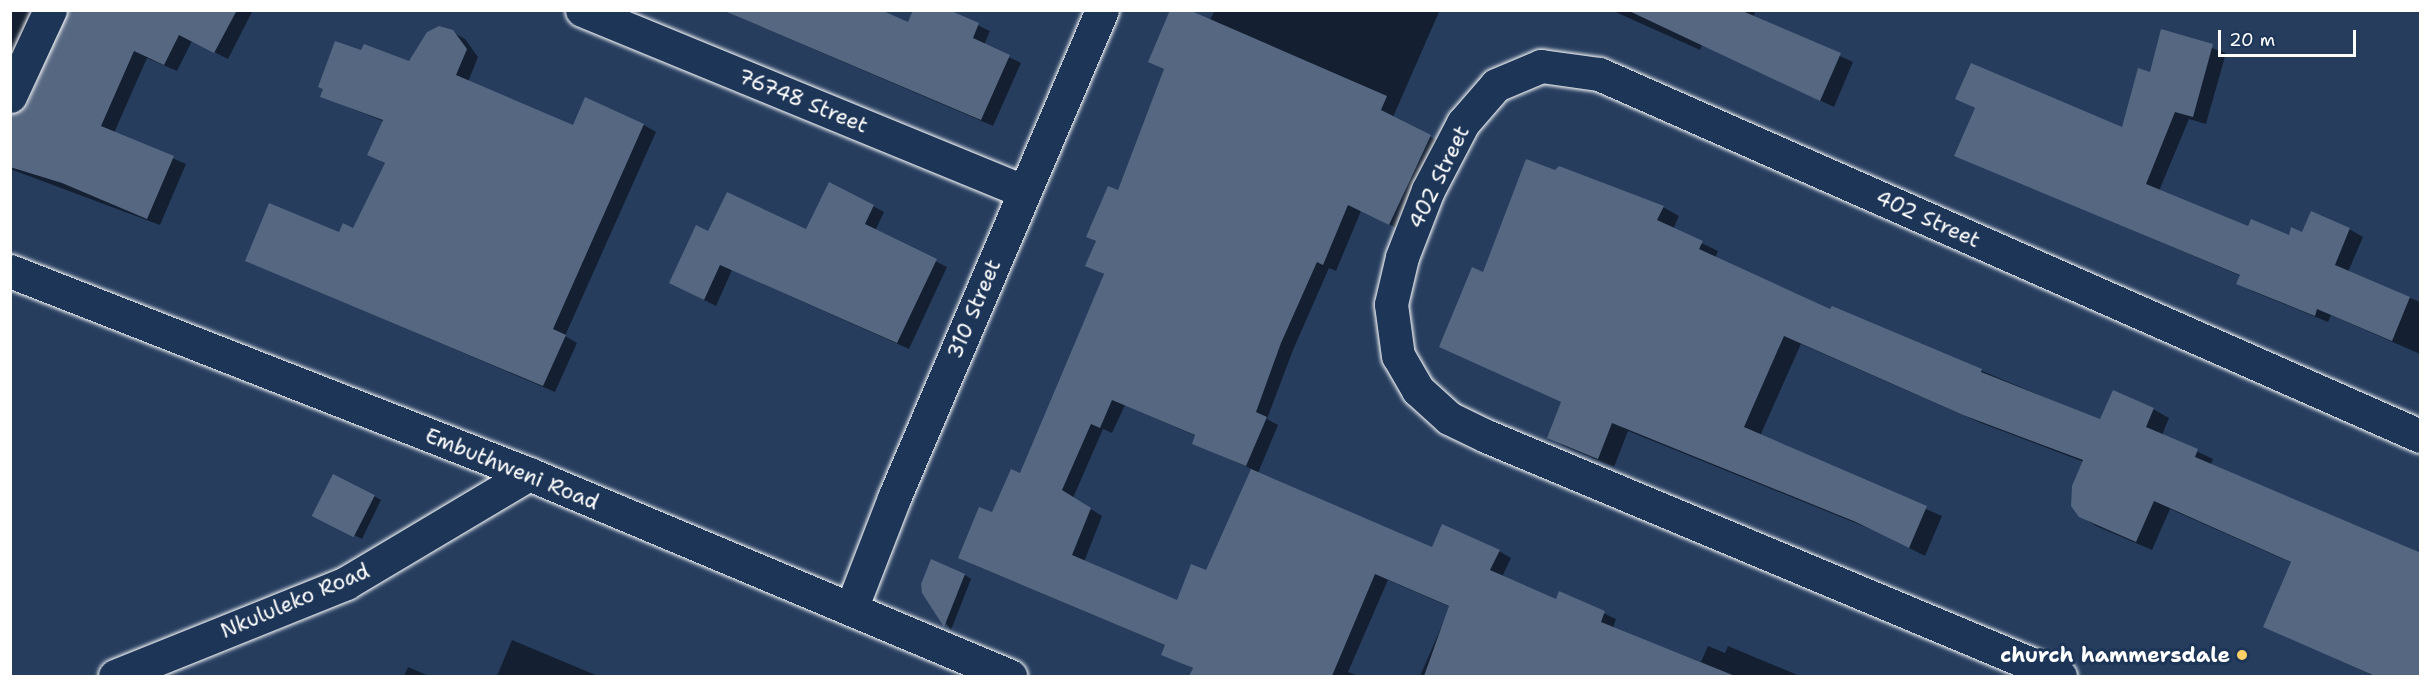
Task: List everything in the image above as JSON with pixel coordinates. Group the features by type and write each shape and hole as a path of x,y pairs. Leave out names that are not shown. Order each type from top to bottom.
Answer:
{"street":[{"name":"76748 Street","path":"582,10 1024,191"},
{"name":"310 Street","path":"851,609 1024,191 1102,10"},
{"path":"10,96 45,12"},
{"name":"402 Street","path":"2060,676 1486,436 1449,418 1418,390 1398,356 1391,304 1402,257 1428,189 1463,123 1496,85 1541,66 1599,74 2421,436"},
{"name":"Embuthweni Road","path":"10,271 529,474 1010,676"},
{"name":"Nkululeko Road","path":"115,676 346,583 529,474"}],"building":[{"path":"68,10 237,10 214,53 179,35 164,65 134,51 101,126 174,156 147,219 62,183 10,167 10,115 27,104"},
{"path":"722,10 881,10 908,22 913,10 949,10 979,23 973,38 1010,55 981,120"},
{"path":"1170,10 1189,10 1387,96 1381,110 1431,135 1389,225 1348,205 1323,265 1317,262 1281,343 1256,412 1267,417 1246,466 1192,444 1195,435 1112,400 1100,428 1091,424 1062,490 1091,508 1072,555 1177,600 1191,564 1206,570 1251,469 1432,547 1442,524 1500,550 1490,570 1556,599 1559,591 1605,611 1601,622 1735,676 1424,676 1449,606 1375,574 1332,676 1189,676 1193,668 1161,655 1165,645 958,558 979,507 992,512 1011,469 1020,473 1104,274 1085,266 1096,241 1086,237 1108,186 1118,190 1164,69 1148,62"},
{"path":"1627,10 1740,10 1841,53 1820,101"},
{"path":"439,26 453,30 467,49 456,75 573,125 585,97 644,124 553,329 566,335 543,386 245,261 269,203 339,232 343,223 353,228 385,163 367,155 383,120 320,97 323,89 318,87 335,41 361,50 364,44 409,61 427,32"},
{"path":"2161,29 2213,44 2193,117 2175,112 2146,184 2248,226 2251,219 2289,235 2291,227 2302,232 2311,211 2350,228 2335,265 2410,297 2392,341 2317,309 2315,316 2236,284 2240,275 1954,156 1975,108 1955,99 1971,63 2122,127 2138,68 2150,72"},
{"path":"1526,159 1555,170 1559,166 1664,206 1657,220 1703,241 1699,249 1830,309 1832,306 1982,369 1981,372 2100,419 2113,390 2154,408 2146,427 2198,449 2195,457 2421,553 2421,676 2375,676 2263,627 2291,562 2154,501 2136,542 2079,517 2071,506 2072,486 2083,460 1963,415 1784,336 1744,427 1927,506 1909,548 1856,522 1612,423 1598,459 1547,438 1561,402 1439,347 1472,267 1483,272"},
{"path":"829,182 874,205 865,224 937,259 897,343 720,265 704,300 669,283 696,225 708,231 727,192 806,229"},
{"path":"333,474 375,495 354,537 312,516"},
{"path":"931,559 965,574 944,627 922,593 921,584"}],"place":[{"name":"church hammersdale","path":"2242,655"}]}
